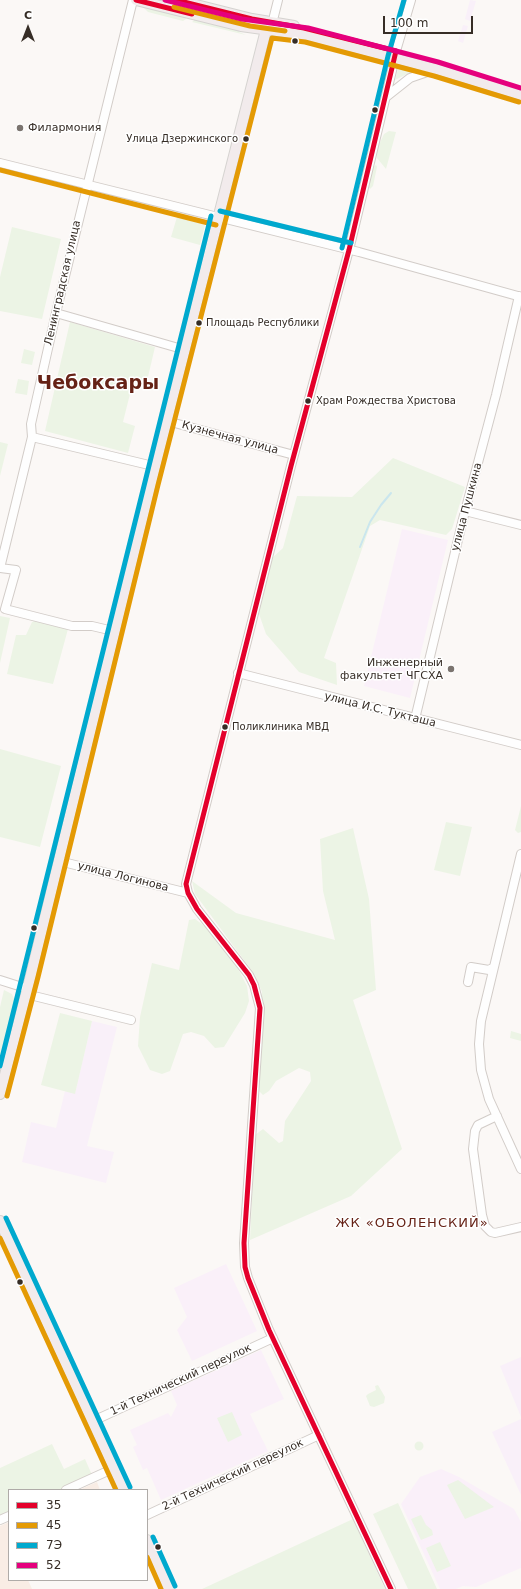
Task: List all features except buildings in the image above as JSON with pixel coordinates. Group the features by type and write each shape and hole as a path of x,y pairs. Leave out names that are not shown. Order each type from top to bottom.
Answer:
{"main road":[{"path":"134,0 242,26 270,22"},
{"path":"176,0 270,22 304,28 481,80 521,95"},
{"path":"0,1094 23,991 112,631 270,22"},
{"path":"396,55 436,69 521,90"},
{"path":"112,631 149,465 177,360 185,346"},
{"path":"0,1071 23,991"},
{"path":"0,1221 15,1259 66,1370 112,1469 123,1489"},
{"path":"0,1234 15,1259"},
{"path":"112,1469 119,1489"},
{"path":"148,1542 170,1589"},
{"path":"148,1555 163,1589"}],"street":[{"name":"Ленинградская улица","path":"0,568 32,437 31,424 86,185 134,0"},
{"path":"270,22 278,0"},
{"path":"391,1589 273,1338 248,1278 244,1253 260,1026 258,996 249,975 197,909 188,893 187,876 411,0"},
{"path":"385,98 410,78 436,69"},
{"path":"0,163 348,250 520,296"},
{"name":"улица Пушкина","path":"415,719 465,511 496,395 520,296"},
{"path":"56,313 185,346"},
{"name":"Кузнечная улица","path":"167,421 294,455"},
{"path":"32,437 149,465"},
{"path":"465,511 521,524"},
{"path":"0,568 16,570 5,609 72,626 92,626 112,631"},
{"name":"улица И.С. Тукташа","path":"238,673 521,746"},
{"path":"521,854 481,1021 479,1044 482,1078 521,1169"},
{"name":"улица Логинова","path":"56,860 188,893"},
{"path":"468,982 471,967 489,970 494,967"},
{"path":"0,980 23,991"},
{"path":"0,986 131,1020"},
{"path":"497,1116 478,1125 474,1131 473,1149 482,1215 485,1226 491,1232 495,1233 521,1227"},
{"name":"1-й Технический переулок","path":"90,1420 273,1338"},
{"name":"2-й Технический переулок","path":"148,1516 319,1435"},
{"path":"68,1489 112,1469"}],"shaded area":[{"path":"470,0 476,1 470,21 465,19"},
{"path":"463,25 468,26 463,43 458,41"},
{"path":"402,529 448,540 410,698 364,686"},
{"path":"92,1021 117,1027 87,1146 114,1152 106,1183 22,1162 31,1122 56,1128 65,1091 75,1093"},
{"path":"226,1264 257,1331 192,1361 177,1330 187,1317 174,1288"},
{"path":"261,1350 284,1399 250,1414 268,1451 161,1500 147,1468 143,1470 133,1447 137,1445 130,1430 168,1413 171,1417 177,1405 171,1391"},
{"path":"521,1357 521,1417 500,1366"},
{"path":"521,1419 521,1495 492,1432"},
{"path":"441,1469 459,1477 514,1509 521,1522 521,1568 476,1587 463,1586 456,1589 440,1589 401,1504 420,1477"},
{"path":"97,1482 100,1489 81,1489"},
{"path":"8,1522 8,1581 28,1581 32,1589 0,1589 0,1526"}],"green space":[{"path":"140,4 186,17 186,19 183,21 148,12"},
{"path":"197,18 240,28 239,32 246,35 192,22"},
{"path":"399,65 414,68 415,70 395,80"},
{"path":"389,131 396,132 386,169 377,158 376,151 384,134"},
{"path":"376,165 377,167 373,186 370,189 368,186 373,167"},
{"path":"177,217 205,225 200,245 171,237"},
{"path":"12,227 61,239 42,319 0,311 0,277"},
{"path":"70,322 155,347 147,381 134,378 123,422 135,426 128,453 45,431"},
{"path":"24,349 35,352 32,365 21,363"},
{"path":"18,379 29,381 27,395 15,393"},
{"path":"0,442 8,444 0,476"},
{"path":"393,458 465,487 452,529 446,535 380,520 370,526 324,658 336,663 337,685 299,672 266,634 258,611 270,560 283,548 297,496 352,497"},
{"path":"0,616 10,618 0,663"},
{"path":"35,621 68,629 53,684 7,674 16,635 26,635 32,622"},
{"path":"0,749 61,766 40,847 0,837"},
{"path":"521,806 521,832 518,833 515,830"},
{"path":"446,822 472,827 460,876 434,870"},
{"path":"353,828 369,899 376,990 353,1000 402,1149 351,1196 250,1240 255,1135 263,1129 279,1143 283,1141 285,1121 311,1081 310,1072 299,1068 276,1081 269,1091 263,1095 258,1090 262,992 255,975 195,894 192,881 236,913 335,940 323,891 320,839"},
{"path":"195,919 206,927 235,963 247,986 249,1001 245,1013 224,1047 215,1048 204,1036 191,1032 183,1034 170,1071 162,1074 150,1070 138,1046 140,1017 152,963 179,970 189,920"},
{"path":"4,990 12,994 15,1001 0,1058 0,1007"},
{"path":"60,1013 92,1021 75,1094 41,1085"},
{"path":"511,1031 521,1034 521,1041 510,1038"},
{"path":"378,1385 385,1397 384,1403 374,1407 370,1406 366,1396 376,1390 375,1386"},
{"path":"232,1412 242,1435 228,1442 217,1418"},
{"path":"417,1442 421,1442 423,1446 421,1450 417,1450 415,1448 415,1444"},
{"path":"52,1444 64,1469 85,1459 92,1475 62,1489 8,1489 8,1514 0,1518 0,1468"},
{"path":"458,1480 494,1507 465,1519 447,1485"},
{"path":"398,1503 437,1589 408,1589 373,1514"},
{"path":"421,1515 426,1525 432,1530 433,1535 421,1540 411,1519"},
{"path":"353,1519 385,1589 202,1589"},
{"path":"440,1542 451,1566 437,1572 426,1548"}],"waterway":[{"path":"360,547 370,522 391,493"}],"transit line":[{"name":"35","path":"136,0 192,14"},
{"name":"52","path":"165,0 242,19 308,28 438,62 521,88"},
{"name":"35","path":"176,0 252,19 304,28 396,51 349,250 291,466 186,884 188,893 197,909 249,975 254,985 260,1008 244,1243 245,1267 248,1278 269,1330 391,1589"},
{"name":"7Э","path":"342,248 388,56 404,0"},
{"name":"45","path":"174,7 250,26 285,31"},
{"name":"45","path":"7,1096 38,977 158,485 272,38 305,42 434,76 519,102"},
{"name":"45","path":"0,170 216,225"},
{"name":"7Э","path":"220,211 351,243"},
{"name":"7Э","path":"0,1066 211,216"},
{"name":"7Э","path":"6,1218 130,1487"},
{"name":"45","path":"0,1238 116,1489"},
{"name":"7Э","path":"153,1537 175,1586"},
{"name":"45","path":"148,1559 161,1589"}],"place":[{"name":"Филармония","path":"20,128"},
{"name":"Улица Дзержинского","path":"246,139"},
{"name":"Площадь Республики","path":"199,323"},
{"name":"Храм Рождества Христова","path":"308,401"},
{"name":"Инженерный факультет ЧГСХА","path":"451,669"},
{"name":"Поликлиника МВД","path":"225,727"}],"district":[{"name":"Чебоксары","path":"98,384"},
{"name":"ЖК «ОБОЛЕНСКИЙ»","path":"412,1224"}]}
